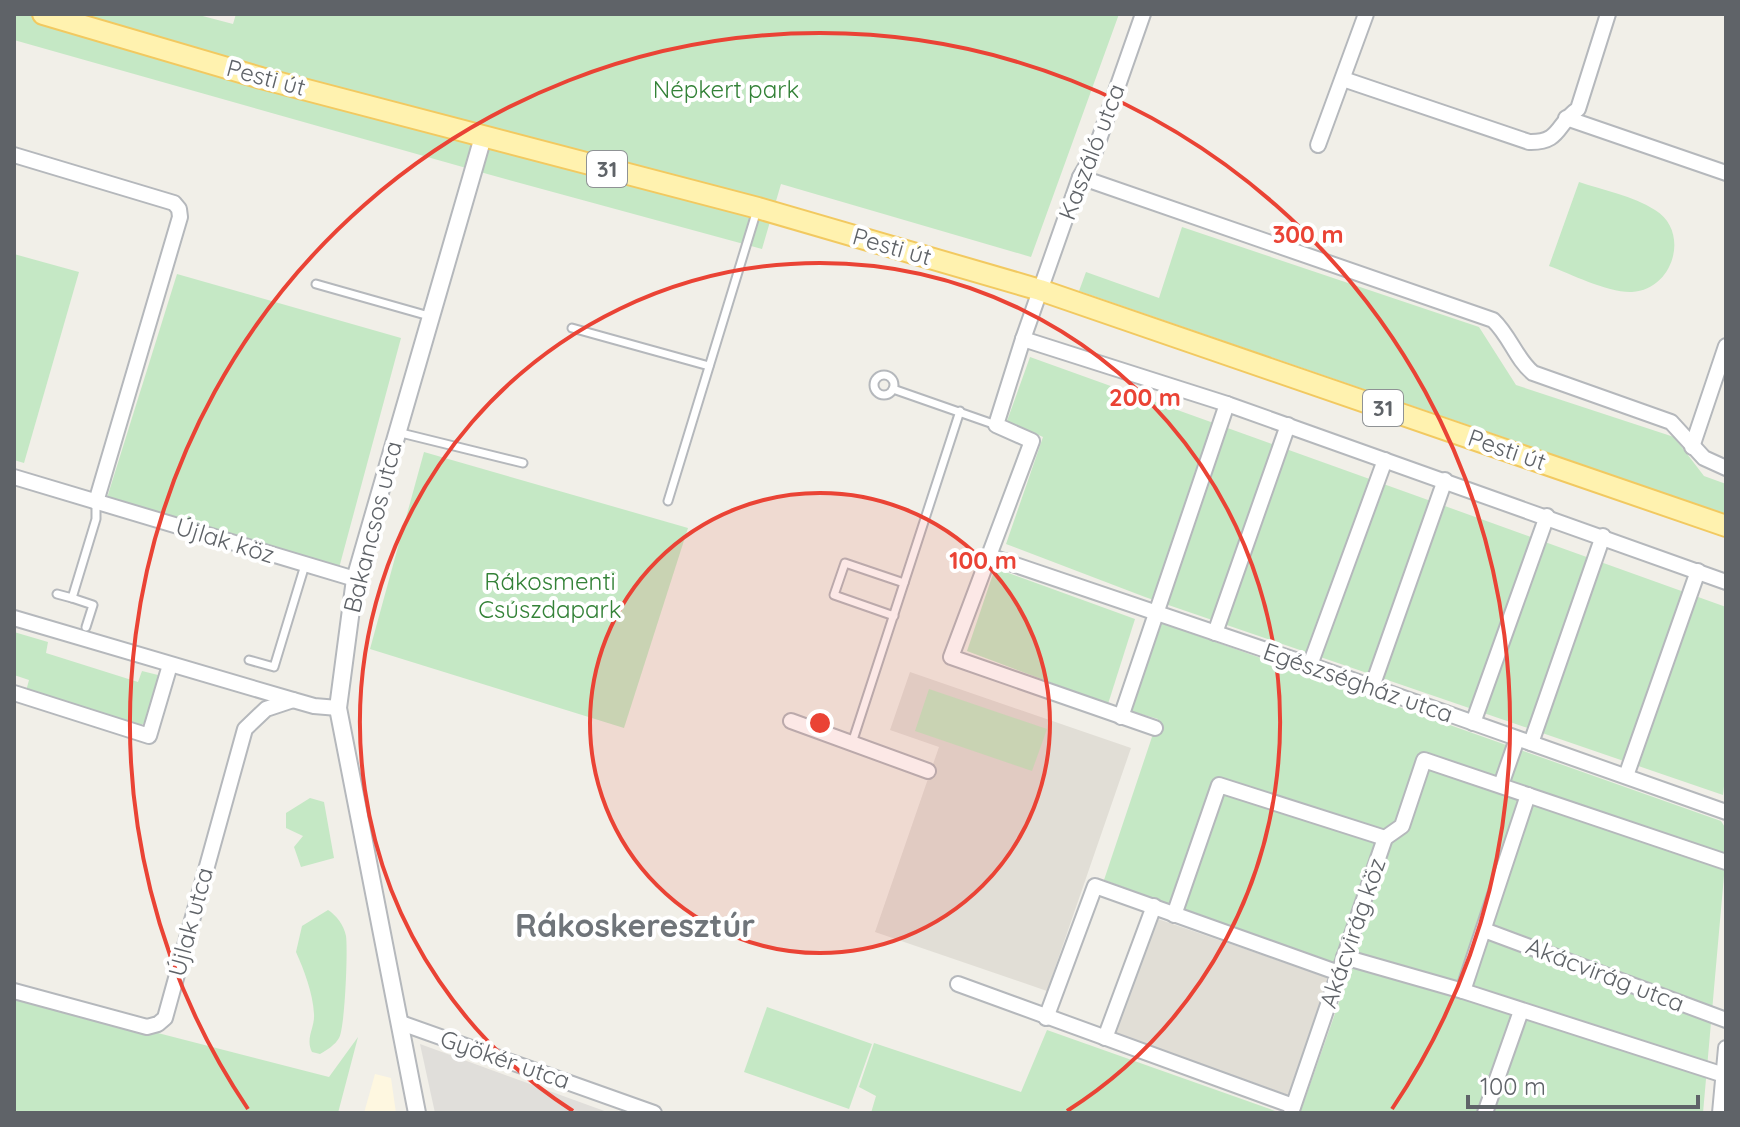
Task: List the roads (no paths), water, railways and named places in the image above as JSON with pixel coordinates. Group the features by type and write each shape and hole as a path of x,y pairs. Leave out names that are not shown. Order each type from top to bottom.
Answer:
{"main road":[{"name":"Pesti út","path":"43,14 261,78 758,208 1040,290 1726,526"}],"street":[{"name":"Kaszáló utca","path":"996,425 1080,177 1095,151 1143,14"},
{"path":"1318,145 1366,14"},
{"path":"1343,79 1529,142 1542,143 1557,135 1566,118 1578,109 1608,14"},
{"path":"1566,118 1726,173"},
{"name":"Bakancsos utca","path":"417,1113 338,708 355,579 483,137"},
{"path":"14,155 174,203 180,217 96,502 14,477"},
{"path":"1080,177 1493,320 1533,373 1671,422 1704,458 1726,468"},
{"name":"Pesti út","path":"1023,339 1288,425 1726,582"},
{"path":"1692,447 1726,346"},
{"path":"1121,717 1227,404"},
{"path":"996,425 1032,441 951,657 1155,728"},
{"path":"1215,633 1288,425"},
{"path":"1310,665 1385,460"},
{"path":"1372,687 1445,480"},
{"name":"Újlak köz","path":"96,502 355,579"},
{"path":"1473,723 1547,516"},
{"path":"1603,536 1524,741 1501,785 1726,862"},
{"name":"Egészségház utca","path":"989,556 1726,812"},
{"path":"1626,776 1698,571"},
{"path":"14,618 314,706 338,708"},
{"path":"14,693 149,736 170,665"},
{"name":"Újlak utca","path":"14,991 147,1027 165,1018 245,729 266,709 293,700"},
{"path":"791,721 928,771"},
{"name":"Akácvirág köz","path":"1292,1109 1385,838 1402,826 1424,760 1501,785"},
{"path":"1174,915 1219,785 1385,838"},
{"path":"1463,991 1528,795"},
{"path":"1046,1018 1095,886 1339,973"},
{"path":"1105,1038 1154,906"},
{"name":"Akácvirág utca","path":"1484,930 1726,1020"},
{"path":"1344,957 1463,991 1724,1075"},
{"path":"958,984 1292,1109"},
{"path":"1485,1113 1521,1011"},
{"name":"Gyökér utca","path":"401,1023 654,1113"},
{"path":"1720,1113 1726,1048"}],"lane":[{"path":"668,501 758,208"},
{"path":"316,284 430,317"},
{"path":"572,328 709,366"},
{"path":"893,389 996,425"},
{"path":"852,744 960,411"},
{"path":"396,432 523,463"},
{"path":"72,598 96,519 96,502"},
{"path":"894,616 834,595 845,563 904,583"},
{"path":"249,660 274,667 305,565"},
{"path":"57,594 93,605 86,627"}],"district":[{"name":"Rákoskeresztúr","path":"635,926"}],"park label":[{"name":"Népkert park","path":"726,90"},
{"name":"Rákosmenti Csúszdapark","path":"550,596"}]}
